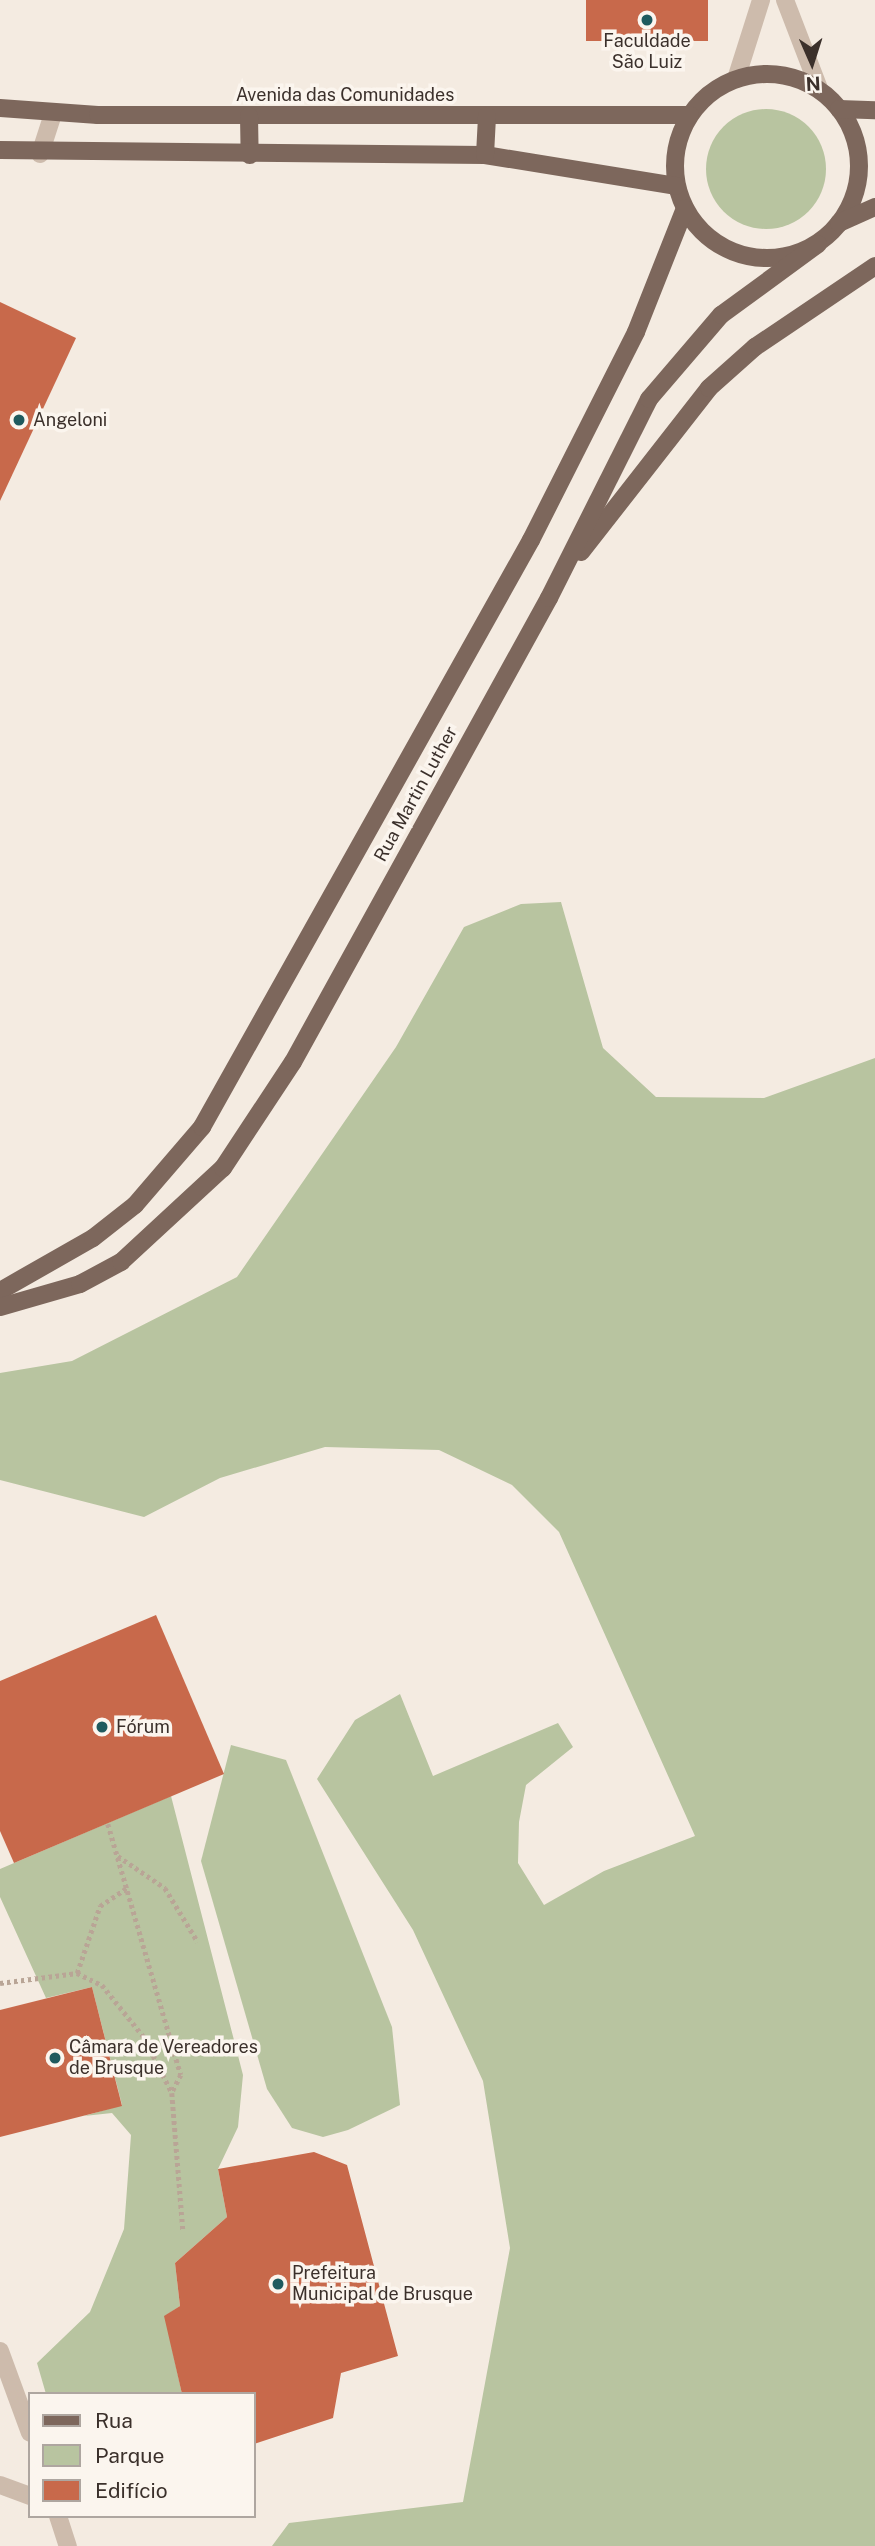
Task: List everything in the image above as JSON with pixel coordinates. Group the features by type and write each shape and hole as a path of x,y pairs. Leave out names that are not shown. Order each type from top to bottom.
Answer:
{"main road":[{"path":"765,74 820,91 839,109 854,135 859,166 854,196 839,223 818,244 779,257 728,251 703,233 685,208 676,186 679,137 690,116 710,94 736,79 765,74"},
{"name":"Avenida das Comunidades","path":"0,108 53,114 690,116"},
{"path":"839,109 875,110"},
{"path":"249,116 250,155"},
{"path":"485,155 487,116"},
{"path":"0,150 40,154 485,155 676,186"},
{"path":"839,223 875,207"},
{"name":"Rua Martin Luther","path":"0,1291 93,1238 135,1205 202,1127 531,540 636,332 685,208"},
{"name":"Rua Martin Luther","path":"0,1307 80,1284 121,1262 223,1168 293,1062 548,598 629,434 680,355 721,315 818,244"},
{"path":"548,598 709,388 755,347 875,266"}],"street":[{"path":"736,79 761,0"},
{"path":"785,0 820,91"},
{"path":"40,154 53,114"},
{"path":"0,2351 28,2428"},
{"path":"0,2485 28,2495"}],"path":[{"path":"107,1824 181,2075 172,2093"},
{"path":"117,1855 165,1888 198,1942"},
{"path":"77,1973 100,1906 127,1888"},
{"path":"0,1983 77,1973 102,1985 144,2037 172,2093 183,2231"}],"green space":[{"path":"766,109 789,114 808,127 821,146 826,169 821,192 808,211 789,224 766,229 743,224 724,211 711,192 706,169 711,146 724,127 743,114"},
{"path":"561,902 603,1048 656,1097 764,1098 875,1058 875,2546 272,2546 289,2523 463,2502 510,2248 483,2081 413,1930 317,1779 355,1720 400,1694 433,1776 558,1723 573,1747 526,1785 519,1822 518,1863 544,1905 604,1871 695,1836 559,1532 512,1485 439,1450 325,1447 220,1478 144,1517 0,1480 0,1373 72,1361 237,1277 396,1047 464,927 521,904"},
{"path":"231,1745 286,1760 392,2027 400,2105 348,2130 323,2137 292,2128 267,2089 201,1861"},
{"path":"171,1796 243,2075 238,2127 218,2169 227,2217 175,2263 180,2306 165,2316 182,2392 45,2392 37,2363 90,2312 124,2229 131,2135 112,2113 84,2116 122,2105 92,1987 46,1998 0,1897 0,1869"}],"building":[{"name":"Faculdade São Luiz","path":"586,0 708,0 708,41 586,41"},
{"name":"Angeloni","path":"0,302 76,338 0,501"},
{"name":"Fórum","path":"156,1615 224,1774 14,1863 0,1831 0,1681"},
{"name":"Câmara de Vereadores de Brusque","path":"92,1987 122,2106 0,2137 0,2010"},
{"name":"Prefeitura Municipal de Brusque","path":"314,2152 347,2165 398,2356 341,2373 333,2418 256,2443 256,2392 182,2392 164,2316 180,2306 175,2263 227,2217 218,2169"}],"place":[{"name":"Faculdade São Luiz","path":"647,20"},
{"name":"Angeloni","path":"19,420"},
{"name":"Fórum","path":"102,1727"},
{"name":"Câmara de Vereadores de Brusque","path":"55,2058"},
{"name":"Prefeitura Municipal de Brusque","path":"278,2284"}]}
